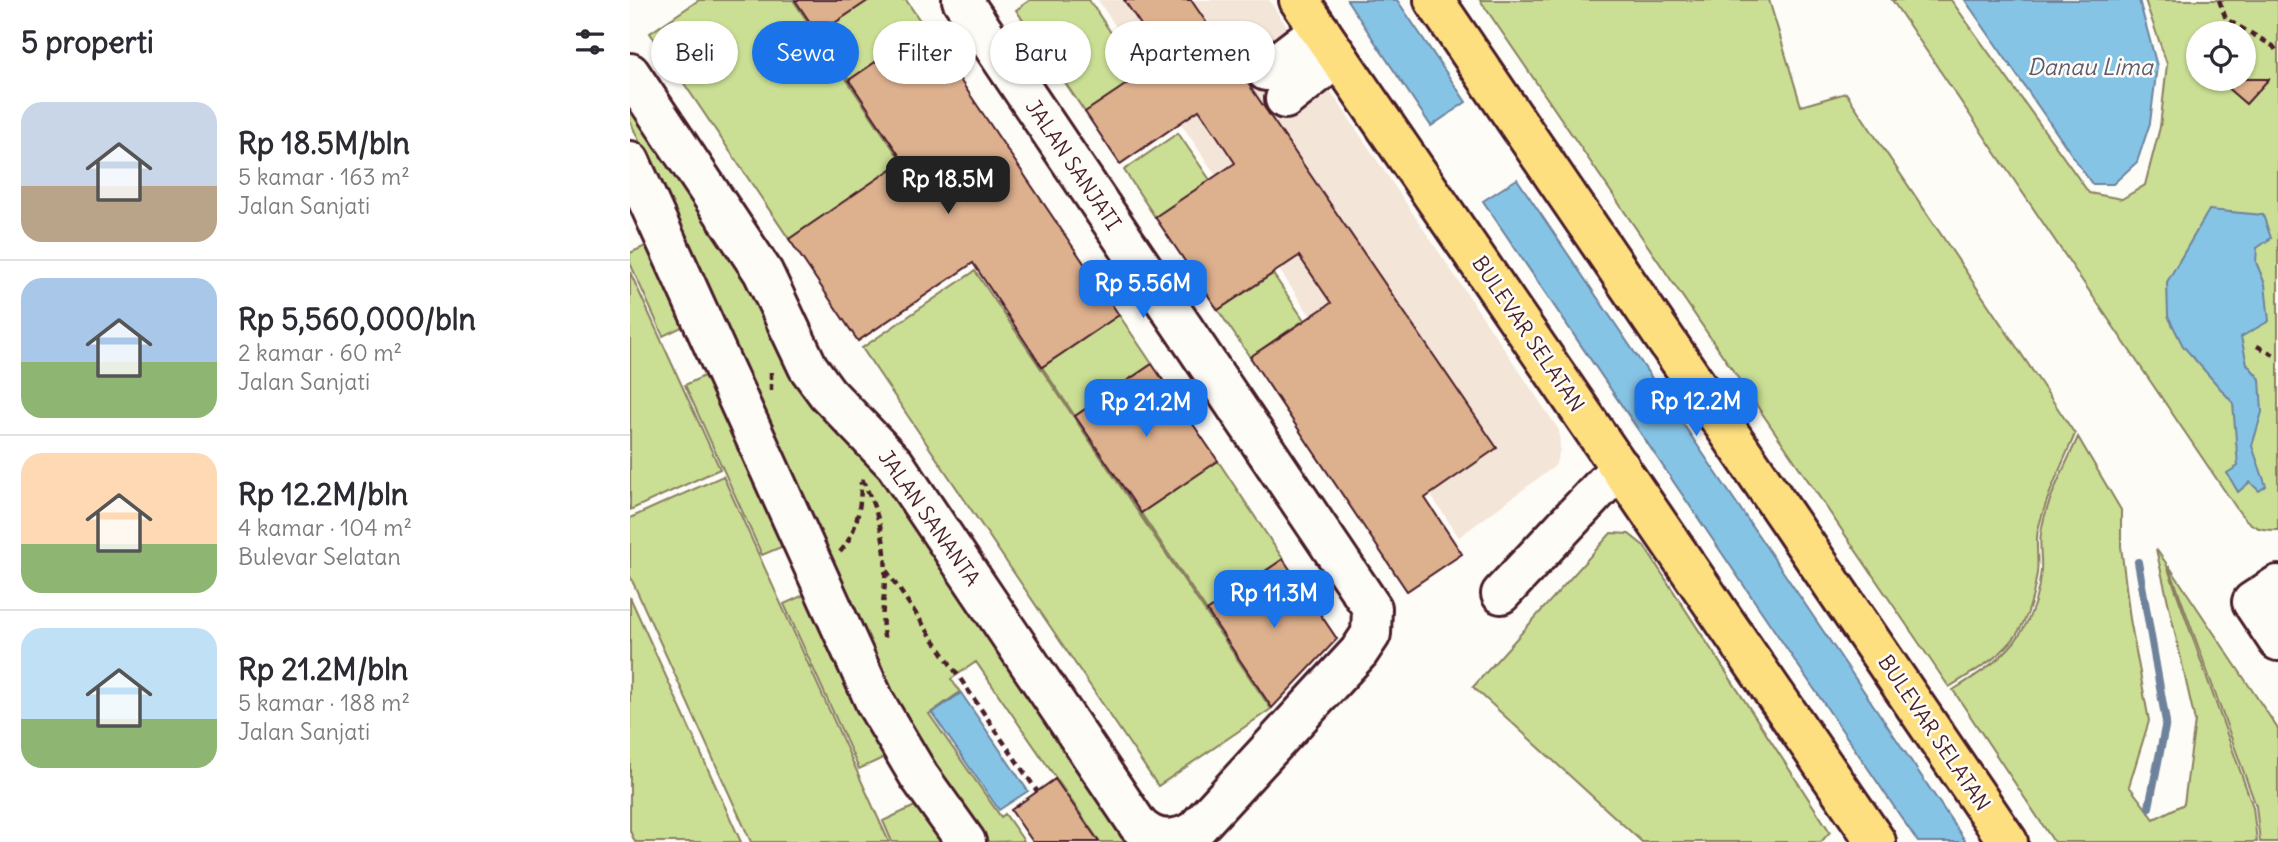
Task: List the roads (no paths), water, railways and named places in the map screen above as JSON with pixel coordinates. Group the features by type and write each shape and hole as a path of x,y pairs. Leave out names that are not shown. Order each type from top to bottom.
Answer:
{"main road":[{"name":"BULEVAR SELATAN","path":"1299,0 1876,842"},
{"name":"BULEVAR SELATAN","path":"1434,0 2008,842"}],"street":[{"name":"JALAN SANJATI","path":"962,0 1372,608 1371,634 1359,652 1195,830 1181,839 1164,841 1145,833 1138,825"},
{"path":"1276,85 1323,69 1331,46"},
{"name":"JALAN SANANTA","path":"630,73 763,272 808,367 827,393 895,464 1138,825"},
{"path":"630,161 875,702 919,776 966,842"},
{"path":"1501,594 1620,467"},
{"path":"2265,594 2278,641"}],"water":[{"path":"1347,0 1397,0 1466,102 1431,126"},
{"name":"Danau Lima","path":"1965,0 2139,0 2157,66 2150,123 2137,162 2113,184 2092,184"},
{"path":"1517,179 1966,842 1918,842 1483,201"},
{"path":"2209,210 2263,215 2271,238 2257,248 2256,262 2265,284 2269,321 2241,337 2247,364 2260,379 2262,412 2252,446 2266,486 2259,491 2250,482 2238,492 2227,473 2238,466 2233,403 2183,346 2168,316 2167,282"},
{"path":"961,693 1028,791 999,810 932,713"}],"waterway":[{"path":"2138,562 2166,722 2149,807"}]}
